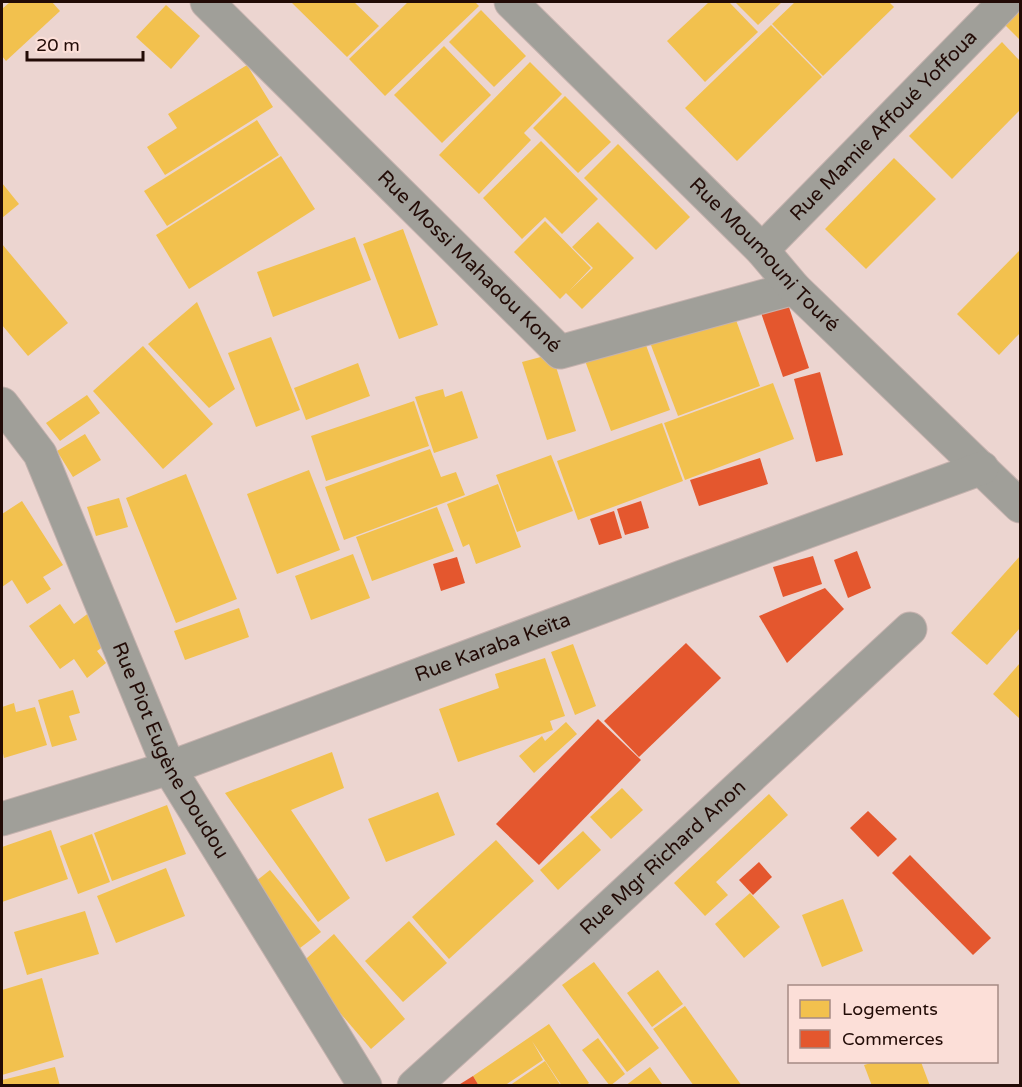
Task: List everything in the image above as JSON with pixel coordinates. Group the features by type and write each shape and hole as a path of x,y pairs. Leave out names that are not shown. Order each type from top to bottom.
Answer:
{"street":[{"name":"Rue Mossi Mahadou Koné","path":"207,2 560,352 794,288"},
{"name":"Rue Moumouni Touré","path":"512,2 762,250 794,288 982,468 1018,498"},
{"name":"Rue Mamie Affoué Yoffoua","path":"762,250 1005,2"},
{"name":"Rue Piot Eugène Doudou","path":"2,404 40,454 169,768 365,1086"},
{"name":"Rue Karaba Keïta","path":"2,819 169,768 982,468"},
{"name":"Rue Mgr Richard Anon","path":"414,1086 910,629"}],"building: Logements":[{"path":"10,2 52,2 60,11 6,61 2,56 2,9"},
{"path":"291,2 354,2 379,26 347,57"},
{"path":"408,2 475,2 479,6 385,96 349,59"},
{"path":"709,2 729,2 758,32 705,82 667,41"},
{"path":"735,2 782,2 758,25"},
{"path":"795,2 889,2 894,7 823,76 772,24"},
{"path":"1020,2 1020,40 995,15"},
{"path":"166,5 200,36 171,69 136,37"},
{"path":"481,10 526,56 494,87 449,42"},
{"path":"771,25 822,77 737,161 685,108"},
{"path":"1002,42 1020,61 1020,110 952,179 909,136"},
{"path":"444,46 491,95 442,143 394,95"},
{"path":"530,62 562,94 524,133 531,140 479,194 439,155"},
{"path":"247,65 273,107 165,175 147,147 177,128 168,114"},
{"path":"565,96 611,142 578,173 533,128"},
{"path":"257,120 279,155 167,226 144,191"},
{"path":"541,141 598,199 562,234 545,217 522,239 483,198"},
{"path":"618,144 690,217 656,250 584,178"},
{"path":"281,156 315,209 189,289 156,235"},
{"path":"894,158 936,199 866,269 825,229"},
{"path":"2,183 19,204 2,218"},
{"path":"545,221 591,268 569,291 593,268 572,247 598,222 634,258 582,309 566,293 560,299 514,252"},
{"path":"403,229 438,325 399,339 363,244"},
{"path":"355,237 371,280 273,317 257,272"},
{"path":"2,244 68,323 28,356 2,325"},
{"path":"1020,250 1020,333 999,355 957,314"},
{"path":"197,302 235,389 209,408 148,344"},
{"path":"732,309 760,386 678,416 649,340"},
{"path":"271,337 300,410 256,427 228,353"},
{"path":"643,337 670,410 611,431 584,358"},
{"path":"143,346 213,424 163,469 93,391"},
{"path":"552,354 576,431 547,440 522,362"},
{"path":"358,363 370,396 306,420 294,388"},
{"path":"773,383 794,439 685,480 664,423"},
{"path":"443,389 445,397 462,391 478,438 434,453 415,397"},
{"path":"87,395 100,413 60,441 46,423"},
{"path":"414,401 429,446 326,481 311,436"},
{"path":"662,423 683,481 578,520 557,461"},
{"path":"85,434 101,460 73,477 57,451"},
{"path":"430,449 441,477 456,472 465,495 344,540 325,487"},
{"path":"551,455 573,511 517,532 496,475"},
{"path":"309,470 340,550 277,574 247,494"},
{"path":"186,474 237,599 176,623 126,498"},
{"path":"498,484 521,547 476,564 469,544 463,547 447,504"},
{"path":"119,498 128,527 96,536 87,507"},
{"path":"22,501 63,565 43,577 51,589 27,604 12,580 2,587 2,514"},
{"path":"437,507 454,551 372,581 356,537"},
{"path":"353,554 370,598 311,620 295,576"},
{"path":"1020,556 1020,628 987,665 951,633"},
{"path":"60,604 74,624 90,612 111,641 97,651 106,663 87,678 74,659 60,669 29,626"},
{"path":"239,608 249,637 185,660 174,631"},
{"path":"573,644 596,706 575,715 551,652"},
{"path":"545,658 565,716 550,721 553,730 458,762 439,709 499,688 495,674"},
{"path":"1020,663 1020,719 993,694"},
{"path":"73,690 80,713 69,716 77,740 52,747 38,700"},
{"path":"14,703 16,712 35,707 47,745 4,758 2,707"},
{"path":"566,722 577,734 534,773 519,756 542,736 545,741"},
{"path":"332,752 344,788 291,810 350,898 318,922 225,793"},
{"path":"622,788 643,810 611,839 590,817"},
{"path":"438,792 455,835 386,862 368,819"},
{"path":"769,794 788,815 716,882 728,895 705,916 674,883"},
{"path":"167,805 186,854 112,881 94,833"},
{"path":"51,830 68,879 2,902 2,847"},
{"path":"583,831 601,850 558,890 540,870"},
{"path":"92,834 110,882 78,894 60,846"},
{"path":"496,840 534,881 449,959 412,917"},
{"path":"166,868 185,916 116,943 97,896"},
{"path":"270,870 321,932 300,948 250,886"},
{"path":"750,893 780,927 744,958 715,924"},
{"path":"843,899 863,951 822,967 802,915"},
{"path":"85,911 99,954 27,975 14,932"},
{"path":"409,921 447,963 403,1002 365,961"},
{"path":"334,934 405,1019 371,1049 299,965"},
{"path":"594,962 659,1048 627,1072 562,985"},
{"path":"658,970 683,1004 652,1027 627,993"},
{"path":"42,978 64,1057 2,1075 2,990"},
{"path":"685,1006 742,1086 694,1086 653,1029"},
{"path":"549,1024 589,1083 585,1086 562,1086 532,1041 543,1060 504,1086 479,1086 473,1076"},
{"path":"598,1038 625,1074 610,1086 582,1050"},
{"path":"545,1061 561,1086 509,1086"},
{"path":"921,1063 930,1086 872,1086 864,1065"},
{"path":"55,1067 60,1086 2,1086 2,1080"},
{"path":"650,1067 662,1084 659,1086 625,1086"}],"building: Commerces":[{"path":"786,298 809,368 783,377 759,307"},
{"path":"820,372 843,455 816,462 794,379"},
{"path":"760,458 768,484 699,506 690,480"},
{"path":"641,501 649,528 625,535 617,509"},
{"path":"614,511 622,538 599,545 590,519"},
{"path":"857,551 871,588 848,598 834,560"},
{"path":"813,556 822,584 783,597 773,567"},
{"path":"457,557 465,583 441,591 433,564"},
{"path":"825,588 844,609 787,663 759,616"},
{"path":"686,643 721,678 639,757 604,721"},
{"path":"598,719 641,760 539,865 496,824"},
{"path":"868,811 897,839 878,857 850,828"},
{"path":"910,855 991,938 973,955 892,873"},
{"path":"759,862 772,877 753,895 739,880"},
{"path":"473,1076 479,1086 457,1086"}]}
